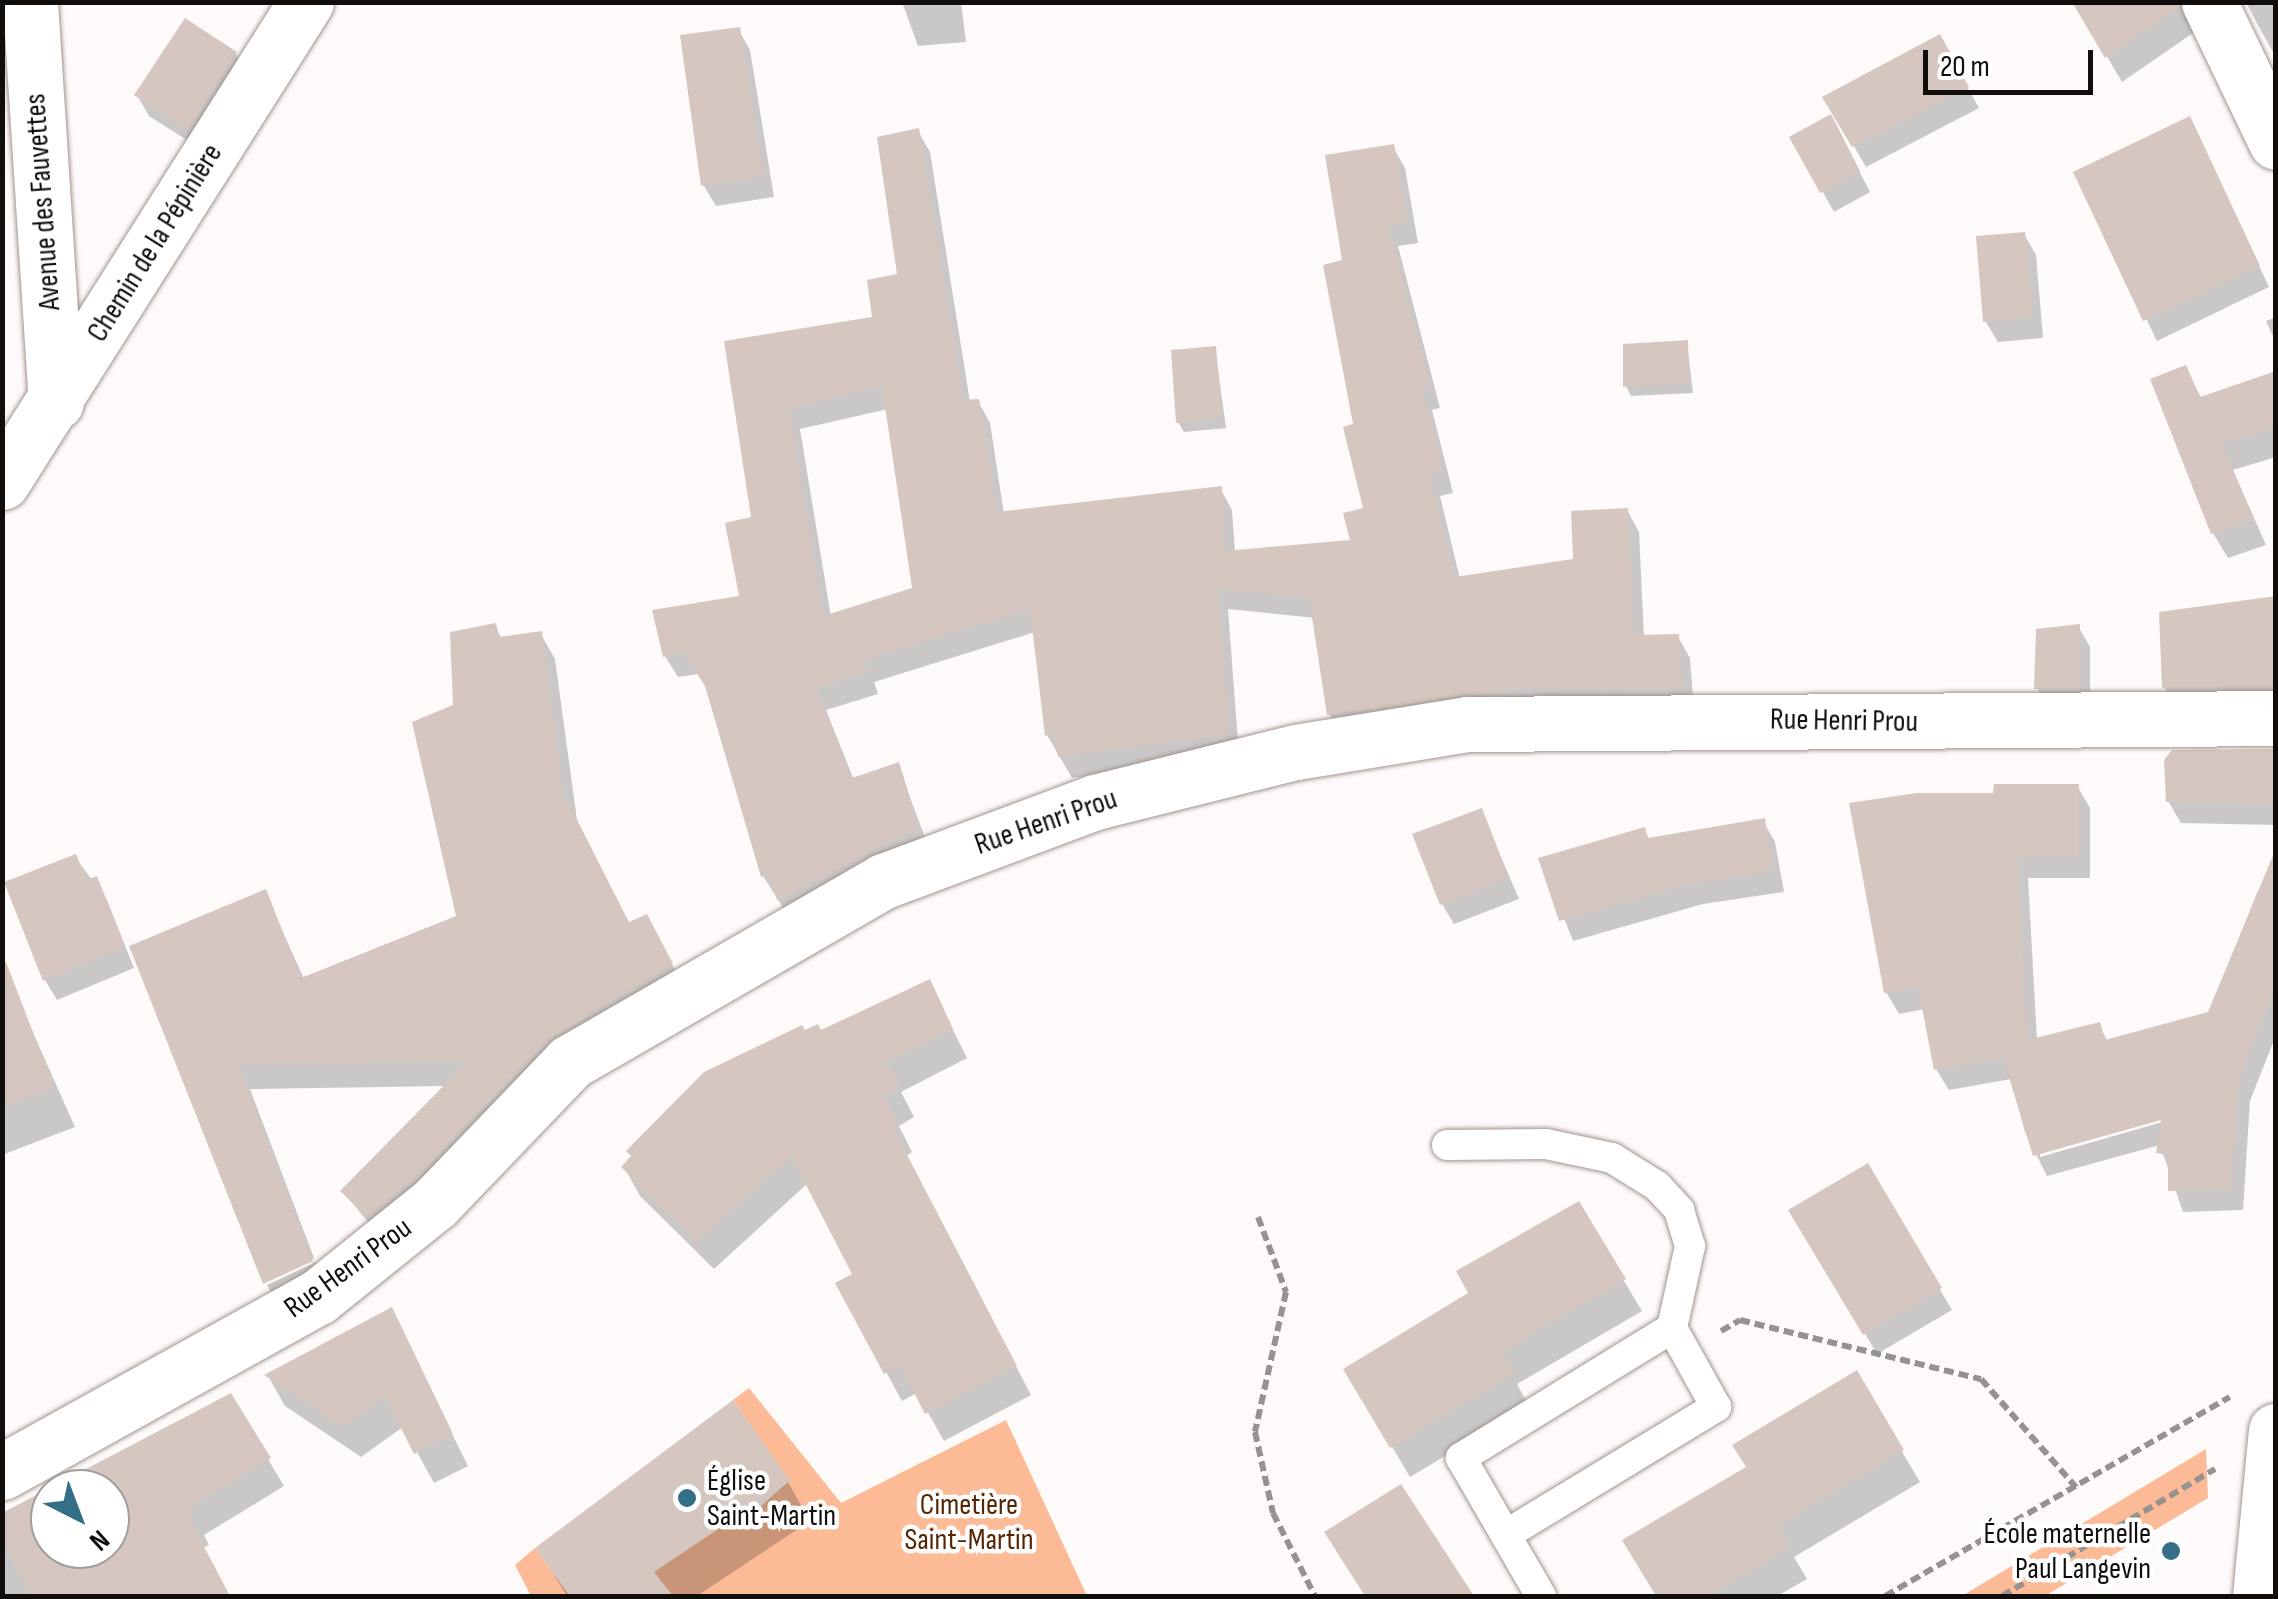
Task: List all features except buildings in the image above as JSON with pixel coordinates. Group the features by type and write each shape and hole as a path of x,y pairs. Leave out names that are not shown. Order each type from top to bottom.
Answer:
{"street":[{"name":"Avenue des Fauvettes","path":"30,2 56,402"},
{"name":"Chemin de la Pépinière","path":"2,482 306,2"},
{"path":"2209,2 2276,142"},
{"name":"Rue Henri Prou","path":"2,1472 318,1298 435,1204 570,1062 884,881 1095,802 1296,752 1467,724 2276,718"},
{"path":"2260,1596 2276,1432"}],"lane":[{"path":"1447,1145 1546,1144 1612,1158 1657,1186 1679,1210 1690,1246 1679,1340 1716,1407 1507,1534"},
{"path":"1540,1596 1462,1458 1679,1340"}],"path":[{"path":"1258,1217 1286,1292 1255,1432 1273,1512 1314,1596"},
{"path":"1679,1340 1740,1320 1981,1379 2076,1487"},
{"path":"1886,1596 2235,1396"},
{"path":"2002,1596 2276,1432"}],"green space":[{"name":"Cimetière Saint-Martin","path":"749,1388 841,1503 1006,1420 1087,1596 637,1596 660,1580 654,1572 735,1512 743,1522 789,1481 733,1400"},
{"path":"2206,1449 2208,1498 2045,1596 1962,1596"},
{"path":"535,1548 570,1596 531,1596 515,1565"}],"place":[{"name":"Église Saint-Martin","path":"687,1498"},
{"name":"École maternelle Paul Langevin","path":"2171,1551"}]}
